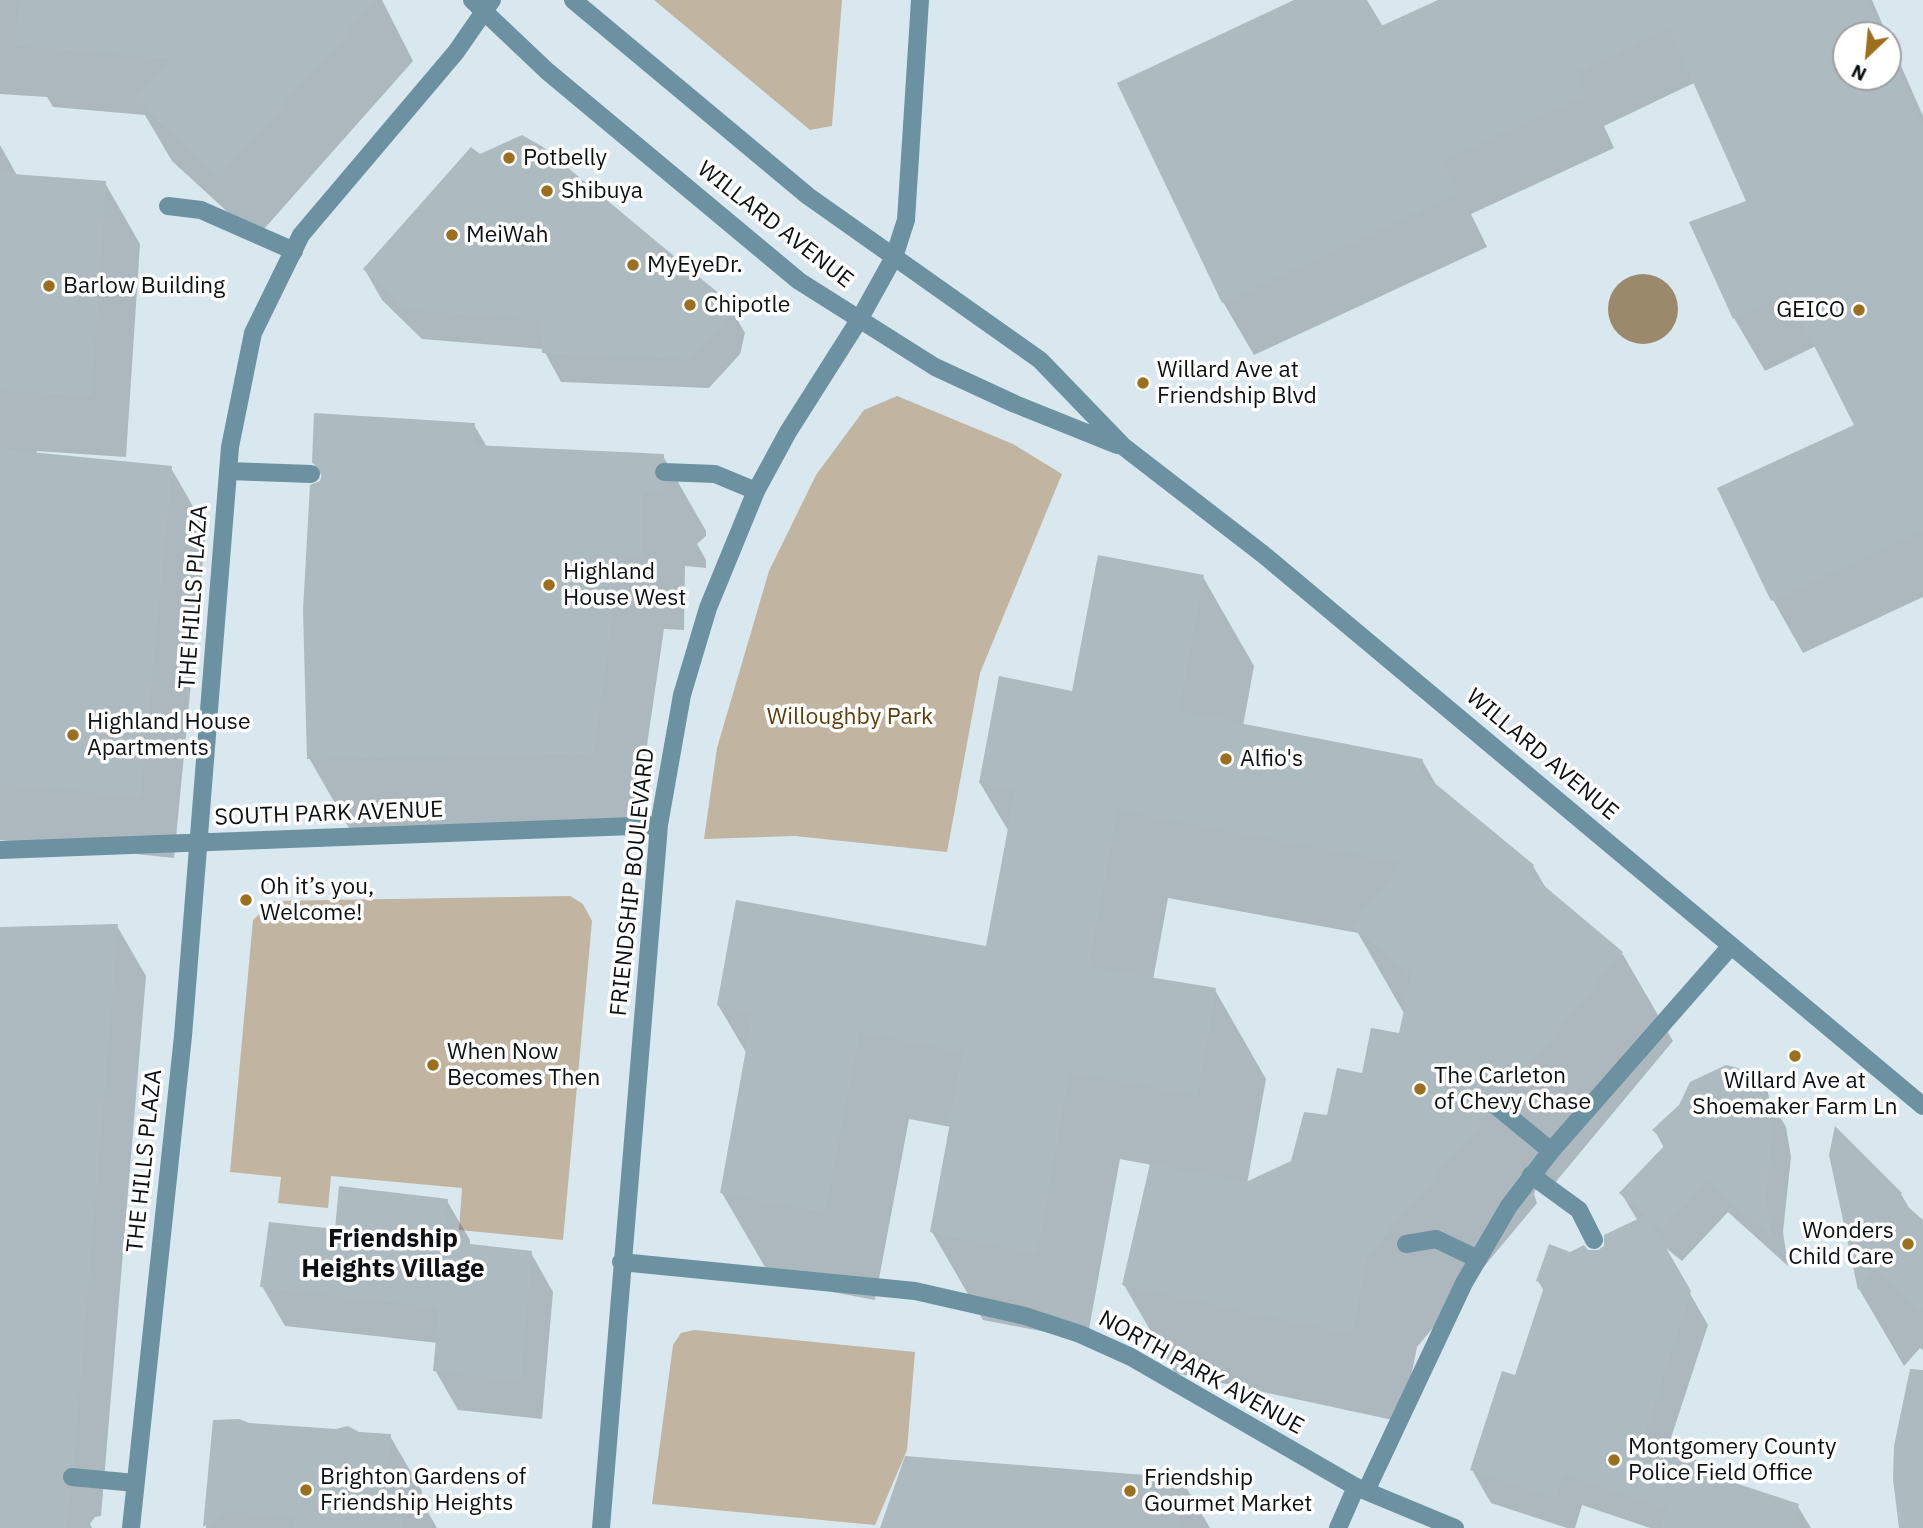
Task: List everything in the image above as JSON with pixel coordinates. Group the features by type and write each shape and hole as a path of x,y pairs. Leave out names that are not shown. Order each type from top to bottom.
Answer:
{"street":[{"name":"WILLARD AVENUE","path":"573,0 808,196 1040,360 1124,447 1264,555 1923,1106"},
{"name":"FRIENDSHIP BOULEVARD","path":"601,1528 659,825 680,706 694,650 725,562 756,491 788,432 859,320 894,257 910,197 920,0"},
{"name":"WILLARD AVENUE","path":"482,4 547,71 799,281 945,371 1015,404 1124,447"},
{"name":"THE HILLS PLAZA","path":"131,1528 183,1035 228,471 253,333 301,235 463,44 482,4"},
{"path":"168,206 201,210 293,251"},
{"path":"228,471 311,474"},
{"path":"664,472 716,474 756,491"},
{"name":"SOUTH PARK AVENUE","path":"0,850 659,825"},
{"path":"1338,1528 1361,1489 1478,1259 1531,1175 1731,946"},
{"path":"1495,1105 1551,1151"},
{"path":"1531,1175 1579,1210 1594,1240"},
{"path":"1406,1244 1436,1239 1478,1259"},
{"name":"NORTH PARK AVENUE","path":"621,1262 915,1291 1025,1316 1080,1334 1131,1357 1361,1489 1455,1528"},
{"path":"72,1477 135,1483"}],"green space":[{"path":"654,0 842,0 832,126 810,130"},
{"name":"Willoughby Park","path":"897,396 1013,444 1062,474 980,673 947,852 795,836 704,839 717,748 769,571 816,475 864,410"},
{"path":"570,896 583,904 592,921 563,1240 459,1230 462,1188 331,1176 328,1208 278,1203 281,1177 230,1172 253,920 273,901"},
{"path":"694,1330 915,1352 907,1450 875,1525 652,1504 673,1345 681,1333"}],"shaded area":[{"path":"1636,274 1650,274 1663,279 1673,289 1678,309 1673,329 1663,339 1650,344 1636,344 1623,339 1613,329 1608,316 1608,302 1613,289 1623,279"}],"building":[{"path":"20,0 376,0 219,177 134,98 171,59 15,45"},
{"path":"1294,0 1366,0 1379,27 1438,0 1867,0 1876,21 1832,21 1832,91 1902,91 1902,79 1923,125 1923,530 1771,601 1717,488 1854,425 1787,292 1733,319 1689,222 1746,201 1669,28 1575,72 1585,95 1442,161 1458,193 1222,303 1117,83"},
{"path":"522,135 543,147 728,301 723,323 691,359 542,353 540,320 403,309 363,269 471,147 480,154"},
{"name":"Barlow Building","path":"0,173 106,181 91,396 0,390"},
{"name":"Highland House West","path":"314,413 475,423 473,445 664,454 664,461 655,465 653,472 657,481 663,483 663,493 643,491 642,555 621,554 593,753 307,759 303,610 310,485 320,481 322,474 318,465 312,463"},
{"path":"0,449 172,466 140,797 0,783"},
{"path":"1098,555 1204,575 1178,711 1423,759 1420,771 1534,865 1530,874 1623,952 1502,1096 1496,1094 1487,1097 1484,1104 1488,1114 1366,1258 1352,1334 1122,1285 1150,1164 1246,1182 1291,1161 1304,1112 1327,1115 1337,1068 1362,1073 1371,1028 1399,1033 1412,975 1352,926 1403,863 1117,810 1088,967 1216,988 1197,1095 1069,1072 1037,1253 930,1232 963,1052 859,1032 825,1212 720,1193 753,1011 717,1005 736,900 986,946 1015,791 979,783 999,676 1072,691"},
{"path":"118,924 73,1466 63,1470 61,1477 65,1486 71,1488 66,1528 0,1528 0,927"},
{"path":"1726,1065 1741,1069 1757,1079 1768,1092 1773,1122 1765,1198 1771,1237 1708,1180 1663,1229 1648,1217 1691,1291 1641,1443 1729,1470 1726,1480 1799,1504 1791,1528 1661,1528 1667,1508 1564,1473 1555,1498 1470,1470 1502,1371 1515,1375 1545,1284 1536,1281 1549,1244 1570,1252 1584,1245 1588,1250 1598,1250 1604,1246 1604,1235 1646,1215 1619,1193 1667,1143 1652,1130 1679,1105 1690,1082"},
{"path":"1835,1126 1902,1193 1898,1198 1923,1220 1923,1311 1874,1270 1858,1290 1829,1155"},
{"path":"339,1186 448,1199 444,1241 532,1251 520,1380 433,1371 439,1307 260,1287 269,1222 335,1229"},
{"path":"1910,1369 1923,1370 1923,1528 1899,1528 1893,1479 1894,1446"},
{"name":"Brighton Gardens of Friendship Heights","path":"239,1419 249,1423 336,1429 348,1426 359,1432 391,1434 388,1469 406,1471 401,1528 293,1528 293,1518 229,1510 203,1527 213,1420"},
{"path":"905,1456 1183,1478 1179,1528 880,1528"}],"place":[{"name":"Potbelly","path":"509,158"},
{"name":"Shibuya","path":"547,191"},
{"name":"MeiWah","path":"452,235"},
{"name":"MyEyeDr.","path":"633,265"},
{"name":"Barlow Building","path":"49,286"},
{"name":"Chipotle","path":"690,305"},
{"name":"GEICO","path":"1859,310"},
{"name":"Willard Ave at Friendship Blvd","path":"1143,383"},
{"name":"Highland House West","path":"549,585"},
{"name":"Highland House Apartments","path":"73,735"},
{"name":"Alfio's","path":"1226,759"},
{"name":"Oh it’s you, Welcome!","path":"246,900"},
{"name":"Willard Ave at Shoemaker Farm Ln","path":"1795,1056"},
{"name":"When Now Becomes Then","path":"433,1065"},
{"name":"The Carleton of Chevy Chase","path":"1420,1089"},
{"name":"Wonders Child Care","path":"1908,1244"},
{"name":"Montgomery County Police Field Office","path":"1614,1460"},
{"name":"Brighton Gardens of Friendship Heights","path":"306,1490"},
{"name":"Friendship Gourmet Market","path":"1130,1491"}],"district":[{"name":"Friendship Heights Village","path":"393,1254"}]}
